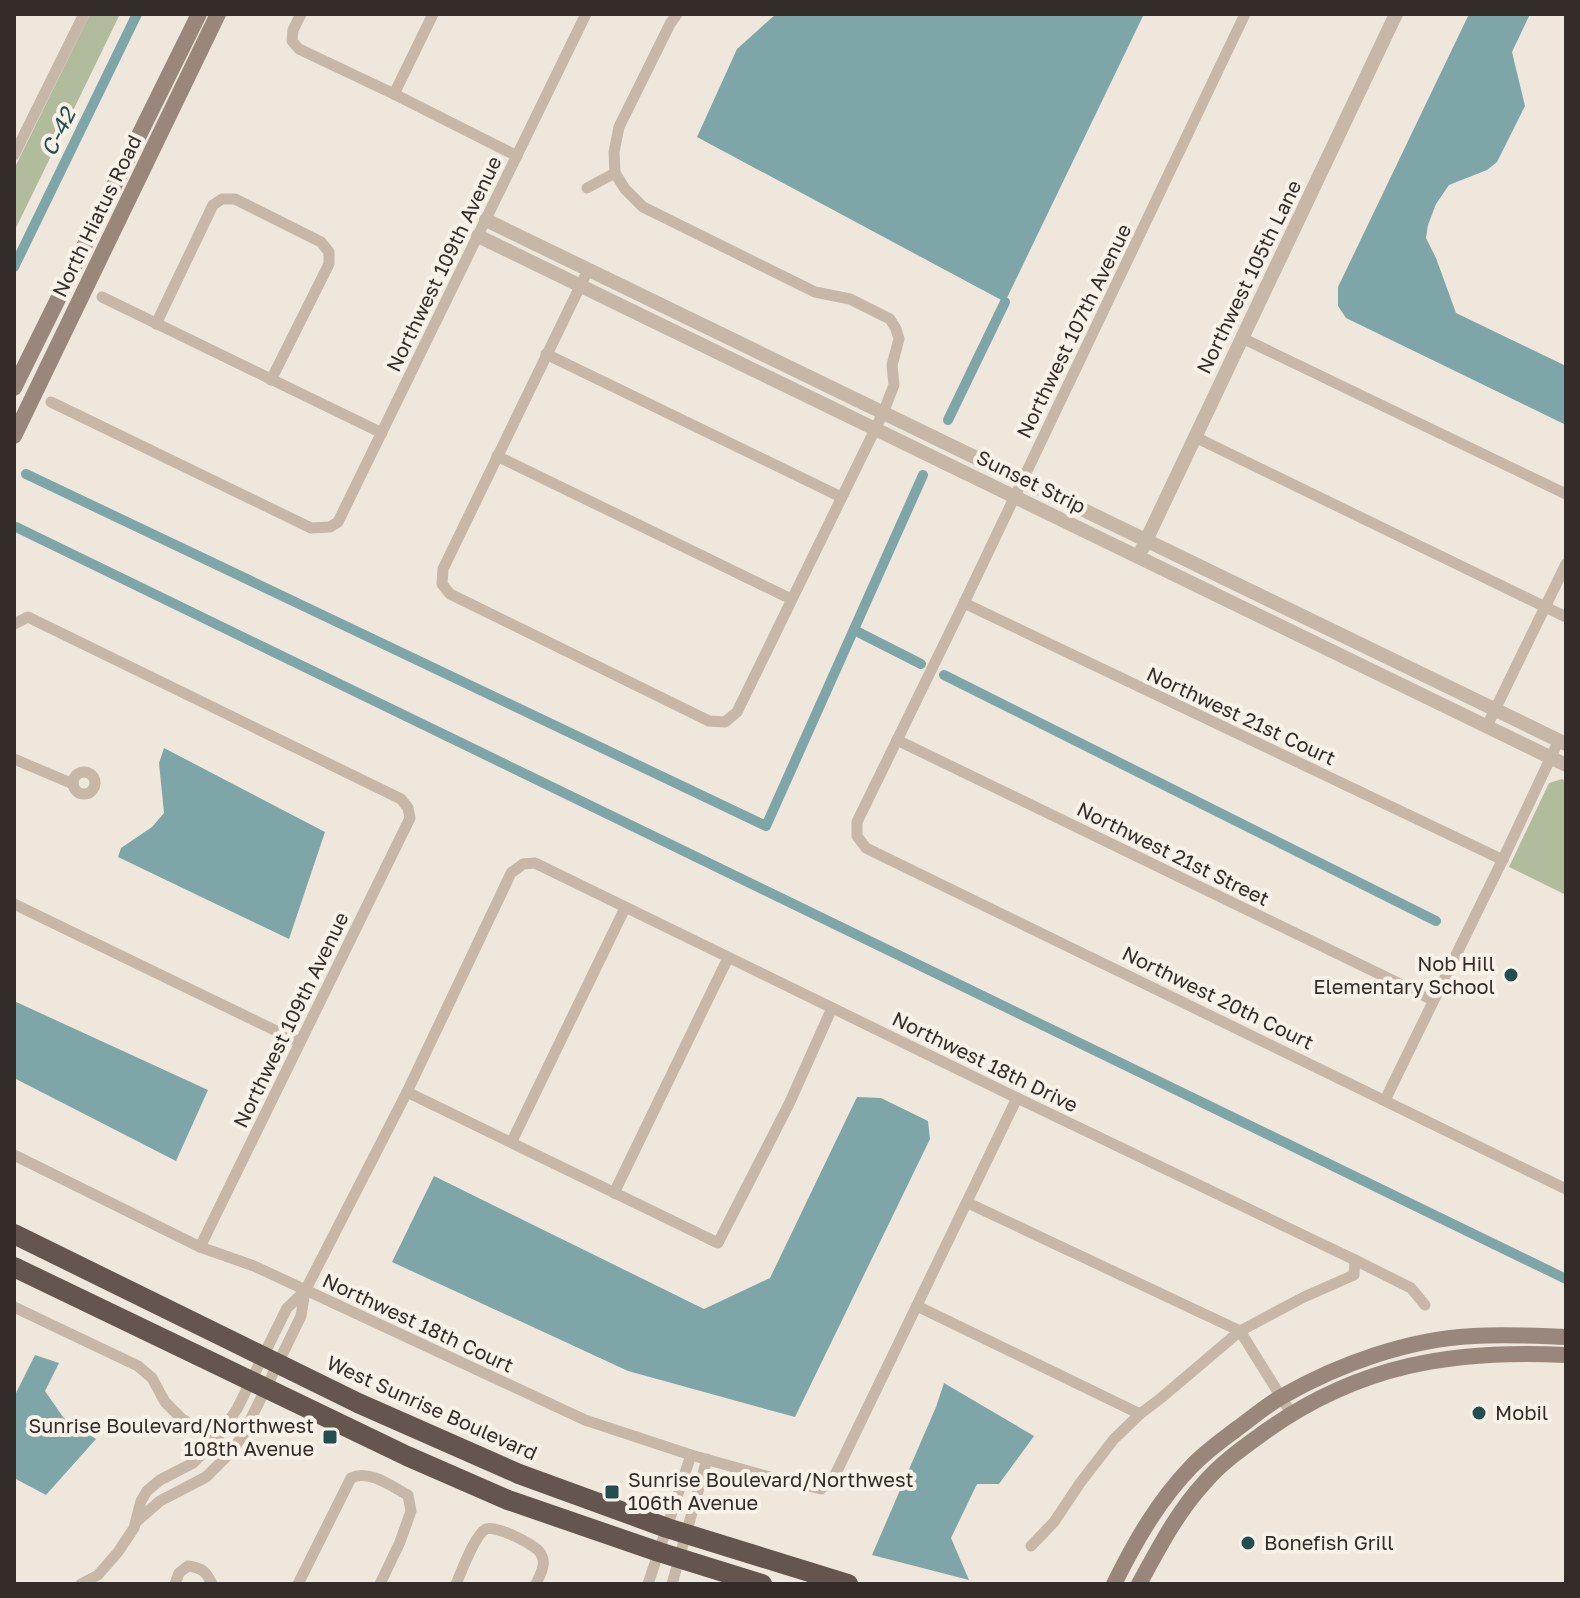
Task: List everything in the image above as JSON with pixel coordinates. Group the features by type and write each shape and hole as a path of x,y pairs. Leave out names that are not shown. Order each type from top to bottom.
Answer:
{"highway":[{"name":"West Sunrise Boulevard","path":"14,1234 366,1407 519,1474 676,1531 848,1584"},
{"path":"14,1267 407,1456 508,1500 762,1584"}],"main road":[{"name":"North Hiatus Road","path":"14,436 165,102 199,14"},
{"name":"North Hiatus Road","path":"14,388 165,102 218,14"},
{"path":"1114,1584 1155,1512 1192,1466 1280,1397 1333,1370 1420,1343 1472,1336 1566,1337"},
{"path":"1139,1584 1170,1529 1207,1480 1243,1447 1291,1413 1341,1388 1421,1362 1519,1353 1566,1355"}],"street":[{"path":"14,155 84,14"},
{"path":"301,14 293,30 292,41 299,49 517,156"},
{"path":"394,94 433,14"},
{"name":"Northwest 109th Avenue","path":"51,402 311,528 330,527 338,522 586,14"},
{"path":"588,270 443,569 442,584 450,594 709,721 725,722 737,712 876,429 894,385 892,365 899,339 890,319 850,299 815,292 643,207 625,189 615,173 614,152 619,127 677,14"},
{"name":"Northwest 107th Avenue","path":"857,836 857,822 1245,14"},
{"name":"Northwest 105th Lane","path":"1138,557 1396,14"},
{"path":"587,188 615,173"},
{"path":"156,324 213,205 222,199 235,199 321,242 329,252 329,264 271,380"},
{"name":"Sunset Strip","path":"486,220 1562,742"},
{"name":"Sunset Strip","path":"478,236 1566,765"},
{"path":"102,297 382,433"},
{"path":"1242,338 1566,494"},
{"path":"546,354 841,497"},
{"path":"1195,437 1566,617"},
{"path":"497,456 791,599"},
{"path":"1487,726 1566,564"},
{"name":"Northwest 21st Court","path":"964,603 1503,860"},
{"name":"Northwest 109th Avenue","path":"14,624 28,617 401,799 408,808 410,818 200,1247"},
{"name":"Northwest 21st Street","path":"897,740 1433,1000"},
{"path":"1385,1100 1551,757 1562,742"},
{"path":"14,759 73,784"},
{"name":"Northwest 20th Court","path":"857,836 866,848 1566,1189"},
{"name":"Northwest 18th Drive","path":"407,1092 511,873 523,864 535,863 1355,1260 1411,1288 1425,1305"},
{"path":"14,904 299,1042"},
{"path":"512,1141 625,908"},
{"path":"614,1193 728,958"},
{"path":"81,1584 98,1575 118,1552 137,1521 160,1501 206,1477 243,1435 287,1308 305,1291 407,1092 718,1243 789,1104 832,1008"},
{"path":"1017,1098 917,1306 1140,1414"},
{"name":"Northwest 18th Court","path":"14,1155 200,1247 254,1266 585,1420 691,1455 821,1489 835,1475 917,1306"},
{"path":"968,1203 1240,1331 1291,1413"},
{"path":"1031,1546 1054,1522 1114,1439 1140,1414 1240,1331 1354,1275 1355,1260"},
{"path":"14,1307 138,1366 152,1378 165,1402 181,1418 231,1452"},
{"path":"137,1521 141,1501 147,1491 160,1480 193,1463 215,1441 258,1385 270,1361"},
{"path":"672,1584 679,1558 676,1531 691,1455"},
{"path":"648,1584 659,1552 676,1531 707,1459"},
{"path":"298,1584 351,1478 359,1474 408,1495 411,1511 380,1584"},
{"path":"456,1584 479,1536 485,1529 495,1528 533,1545 542,1554 544,1566 536,1584"},
{"path":"175,1584 179,1573 188,1566 201,1568 212,1584"}],"green space":[{"path":"90,14 120,14 14,232 14,169"},
{"path":"1562,779 1566,781 1566,895 1509,867 1549,783"}],"water":[{"path":"776,14 1144,14 1005,302 697,137 737,49"},
{"path":"1469,14 1530,14 1512,52 1525,106 1497,162 1487,170 1449,185 1436,204 1426,238 1456,313 1566,366 1566,425 1346,318 1338,306 1338,287"},
{"path":"164,748 325,832 289,939 118,857 121,848 152,827 164,813 159,763"},
{"path":"14,1001 208,1090 176,1161 14,1078"},
{"path":"857,1097 881,1098 928,1121 930,1139 795,1417 628,1371 392,1262 434,1176 704,1309 770,1278"},
{"path":"35,1355 59,1363 45,1391 63,1417 96,1439 46,1495 14,1478 14,1397"},
{"path":"944,1383 1034,1436 999,1484 977,1484 951,1538 969,1580 872,1555"}],"waterway":[{"name":"C-42","path":"14,267 137,14"},
{"path":"948,420 1005,302"},
{"path":"26,474 766,826 923,475"},
{"path":"16,527 1566,1279"},
{"path":"854,630 921,664"},
{"path":"944,675 1436,921"}],"place":[{"name":"Nob Hill Elementary School","path":"1511,975"},
{"name":"Mobil","path":"1479,1413"},
{"name":"Sunrise Boulevard/Northwest 108th Avenue","path":"330,1437"},
{"name":"Sunrise Boulevard/Northwest 106th Avenue","path":"612,1492"},
{"name":"Bonefish Grill","path":"1248,1543"}]}
